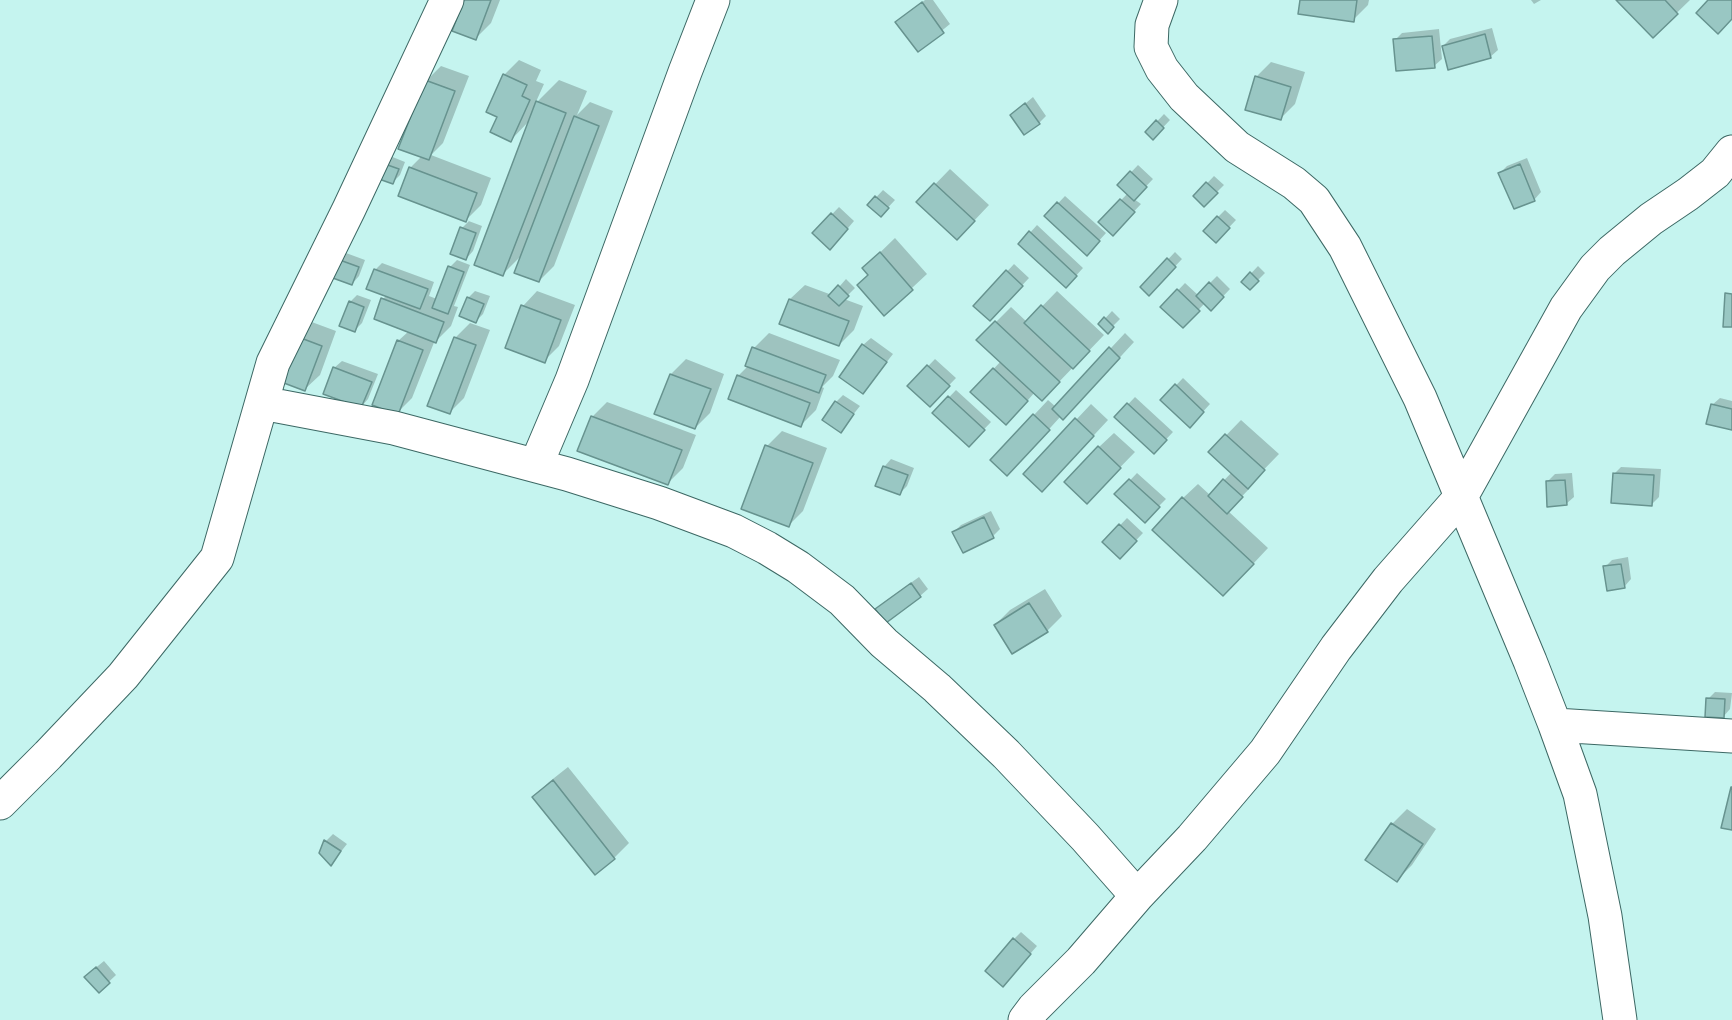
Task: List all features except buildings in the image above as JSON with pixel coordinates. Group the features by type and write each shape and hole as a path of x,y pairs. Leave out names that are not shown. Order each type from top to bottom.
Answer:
{"street":[{"path":"0,803 123,676 217,558 273,363 373,159 447,0"},
{"path":"536,465 572,380 713,0"},
{"path":"1161,0 1152,25 1151,47 1162,69 1184,97 1238,147 1294,183 1314,200 1345,247 1420,398 1555,725 1582,804 1605,916 1620,1020"},
{"path":"1025,1020 1192,838 1265,752 1336,648 1388,580 1461,497 1566,308 1595,268 1651,219 1715,173 1732,152"},
{"path":"262,403 394,428 536,465 659,503 734,531 767,548 798,567 842,600 884,643 937,688 1006,754 1137,896"},
{"path":"1555,725 1732,736"}]}
